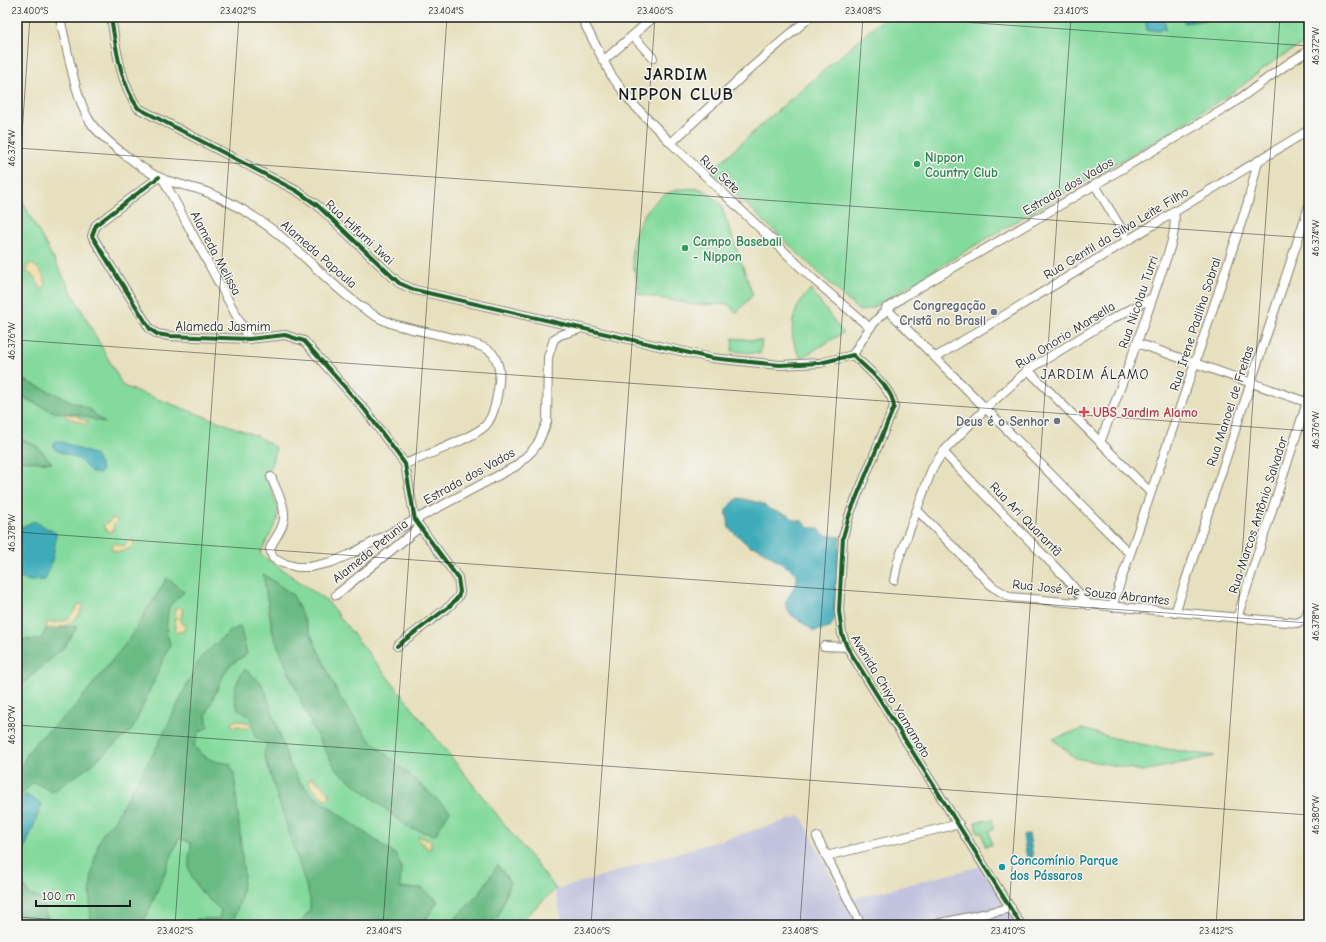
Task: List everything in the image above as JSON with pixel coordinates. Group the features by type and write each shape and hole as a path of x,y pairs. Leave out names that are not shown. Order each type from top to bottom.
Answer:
{"street":[{"name":"Rua Hifumi Iwai","path":"111,17 124,81 131,98 138,108 297,191 317,205 399,283 415,290 582,330 711,358 750,363 799,365 820,363 853,355"},
{"name":"Rua Sete","path":"581,17 611,75 631,102 671,144 814,280 869,327"},
{"path":"603,61 654,17"},
{"path":"671,144 751,68 810,17"},
{"name":"Alameda Papoula","path":"60,19 80,99 90,122 106,140 122,153 161,178 206,192 240,209 272,229 371,314 398,326 474,344 491,351 498,361 500,373 494,411 484,426 446,447 405,464"},
{"path":"632,36 653,58"},
{"name":"Estrada dos Vados","path":"853,355 869,327 886,308 932,279 1226,108 1251,92 1284,66 1309,50"},
{"name":"Rua Gentil da Silva Leite Filho","path":"936,357 1309,130"},
{"name":"Rua Irene Padilha Sobral","path":"1112,607 1248,202 1258,161"},
{"name":"Alameda Jasmim","path":"161,178 96,225 92,236 150,329 157,334 184,338 248,339 285,335 304,341 365,410 405,464 418,523"},
{"name":"Alameda Melissa","path":"161,178 248,339"},
{"path":"1095,185 1128,240"},
{"name":"Rua Manoel de Freitas","path":"1175,613 1309,206"},
{"name":"Rua Nicolau Turri","path":"1100,443 1137,343 1173,233 1176,219 1174,211"},
{"name":"Rua Onorio Marsella","path":"894,580 898,561 932,469 943,452 986,408 1028,370 1108,321 1152,298"},
{"path":"886,308 1129,553"},
{"name":"Estrada dos Vados","path":"270,477 284,510 284,518 282,527 271,545 270,554 273,558 282,563 304,567 327,564 351,554 400,526 418,523 442,504 505,473 516,466 532,452 544,433 547,422 547,371 550,348 554,339 560,335 582,330"},
{"path":"1137,343 1308,400"},
{"name":"Avenida Chiyo Yamamoto","path":"853,355 888,390 894,401 894,407 850,513 843,537 839,611 842,634 847,647 1021,925"},
{"path":"1028,370 1150,492"},
{"name":"Rua Marcos Antônio Salvador","path":"1237,618 1308,400"},
{"name":"Rua Ari Quarantã","path":"943,452 1064,576 1089,605"},
{"name":"Rua José de Souza Abrantes","path":"917,510 993,587 1010,597 1297,623 1305,618 1309,607"},
{"path":"397,646 451,605 458,597 460,592 458,578 453,569 418,523"},
{"name":"Alameda Petunia","path":"336,595 418,523"},
{"path":"824,646 847,647"},
{"path":"826,856 959,824"},
{"path":"817,837 861,925"},
{"path":"932,925 1011,908"}],"shaded area":[{"path":"801,816 844,901 982,866 1018,925 563,925 555,890"}],"green space":[{"name":"Nippon Country Club","path":"885,17 1309,17 1309,40 1271,63 1242,86 1177,128 984,240 872,308 863,311 858,310 711,171"},
{"name":"Campo Baseball - Nippon","path":"698,188 709,193 721,205 753,295 736,313 728,304 695,305 638,294 638,283 632,258 632,248 634,238 642,218 656,201 664,195 676,190"},
{"path":"17,192 123,386 257,436 276,448 267,479 278,509 277,521 260,554 327,601 556,889 516,925 17,925"},
{"path":"811,290 843,333 801,358 793,340 793,322 799,304"},
{"path":"733,338 762,341 760,354 732,351"},
{"path":"17,377 89,409 105,423 77,414 54,412 17,395"},
{"path":"17,437 38,447 52,463 17,460"},
{"path":"263,574 293,595 339,696 369,739 450,811 435,835 409,828 336,769 312,727 273,634"},
{"path":"167,578 184,592 169,606 166,631 170,645 132,730 86,769 52,792 34,782 23,792 17,810 17,774 29,751 37,741 73,709 127,642"},
{"path":"78,626 65,646 17,689 17,644 20,640 41,639 46,629"},
{"path":"240,626 247,654 229,666 223,676 206,715 208,727 199,732 194,745 205,757 214,761 230,764 234,774 244,876 241,898 232,925 187,925 197,919 219,919 221,910 201,892 194,881 189,868 191,843 179,838 143,925 92,925 90,891 96,851 104,831 113,822 157,747 200,658 228,633"},
{"path":"245,669 261,683 266,693 289,763 300,782 315,797 396,855 401,866 400,888 422,888 438,901 422,925 299,925 310,910 310,898 264,755 267,744 254,736 254,727 251,720 246,714 239,710 236,705 234,694 235,689 239,678"},
{"path":"1082,729 1148,746 1215,756 1143,771 1075,758 1053,739"},
{"path":"992,819 994,829 989,830 992,845 985,846 982,832 977,832 975,822"},
{"path":"498,865 510,882 498,917 490,925 448,925 479,894"},
{"path":"17,884 23,886 30,895 41,899 48,920 46,925 17,925"}],"sand":[{"path":"29,263 38,269 43,275 45,286 42,290 34,277 26,271"},
{"path":"65,414 75,415 89,423 87,425 64,416"},
{"path":"113,518 118,520 114,524 113,531 110,532 104,528 104,525"},
{"path":"130,540 133,540 134,545 123,552 113,551 111,548 114,543 124,546"},
{"path":"79,604 82,605 79,615 70,623 58,628 47,628 46,623 65,621 68,619"},
{"path":"179,606 183,610 180,621 185,627 185,630 177,633 175,631 176,626 174,619 176,618 175,609"},
{"path":"237,720 250,723 251,725 247,729 239,726 232,727 232,722"},
{"path":"311,777 325,788 331,797 326,799 316,792 308,782"},
{"path":"418,836 431,841 431,848 429,849 419,841"}],"water":[{"path":"1145,17 1164,17 1166,29 1147,31"},
{"path":"1183,17 1206,17 1206,20 1184,23"},
{"path":"57,440 95,455 102,469 100,474 91,472 79,459 55,450 53,443"},
{"path":"738,498 761,503 771,510 789,515 794,520 802,521 809,528 818,528 825,535 840,537 835,618 830,628 814,631 789,613 785,603 797,582 795,572 757,547 749,546 729,528 726,509"},
{"path":"34,521 56,533 53,557 45,580 31,581 17,578 17,531"},
{"path":"25,794 42,804 17,869 17,821"},
{"path":"1029,834 1033,857 1027,858 1023,835"}],"cycle path":[{"path":"111,17 117,53 123,76 138,108 297,191 317,205 399,283 415,290 711,358 780,365 820,363 853,355 874,375 890,393 894,407 850,513 843,537 839,611 842,634 847,647 1021,925"},
{"path":"159,177 96,225 92,236 150,329 157,334 169,336 249,339 285,335 304,341 365,410 405,464 415,520 458,578 460,592 458,597 451,605 397,646"}],"place":[{"name":"Nippon Country Club","path":"917,164"},
{"name":"Campo Baseball - Nippon","path":"685,248"},
{"name":"Congregação Cristã no Brasil","path":"994,312"},
{"name":"UBS Jardim Alamo","path":"1084,412"},
{"name":"Deus é o Senhor","path":"1057,421"},
{"name":"Concomínio Parque dos Pássaros","path":"1002,867"}],"district":[{"name":"JARDIM NIPPON CLUB","path":"676,84"},
{"name":"JARDIM ÁLAMO","path":"1095,374"}]}
